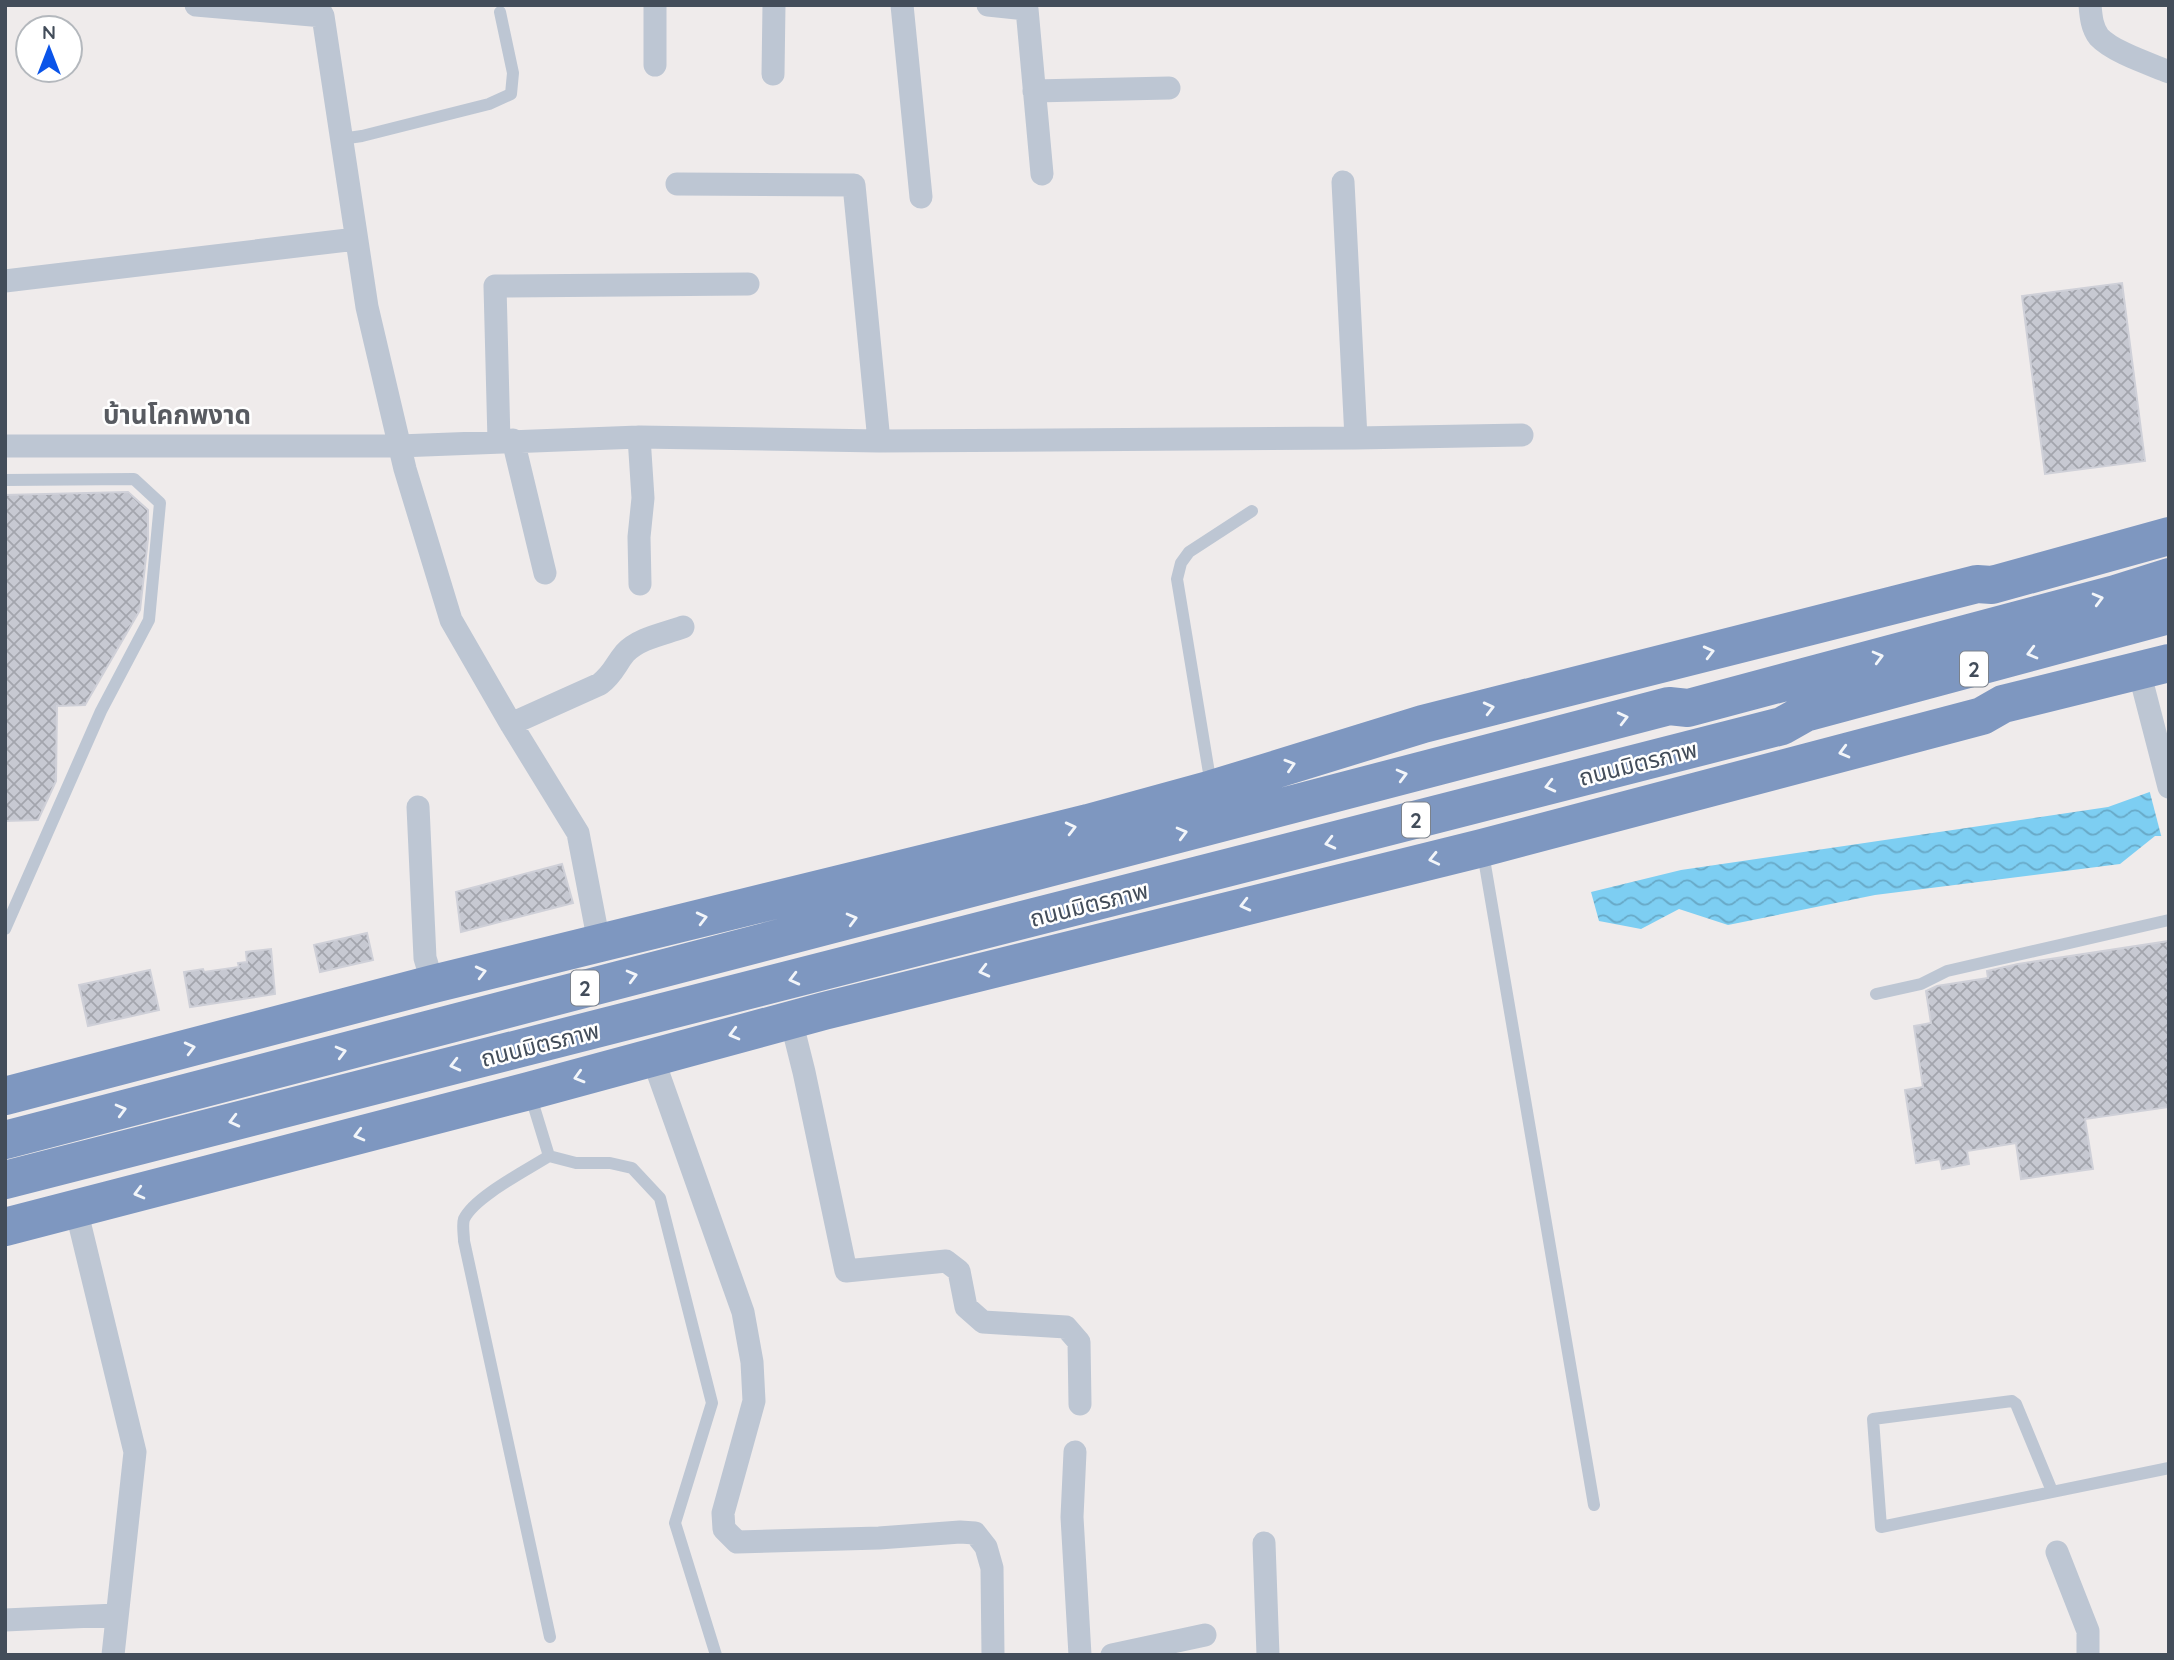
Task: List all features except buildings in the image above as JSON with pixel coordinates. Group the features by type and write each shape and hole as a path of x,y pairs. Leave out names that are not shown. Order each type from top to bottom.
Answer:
{"highway":[{"path":"1670,706 1685,691 1980,598 1992,585 2169,537"},
{"name":"ถนนมิตรภาพ","path":"5,1140 1670,706 1688,708 2115,594 2169,577"},
{"name":"2","path":"5,1096 433,984 1017,842 1212,789 1423,724 1963,587 1992,585"},
{"name":"ถนนมิตรภาพ","path":"5,1180 1782,726 1805,713 2169,615"},
{"path":"1782,726 1810,730 1978,701 2003,704 2154,667"},
{"name":"ถนนมิตรภาพ","path":"5,1227 855,1003 1311,888 1482,848 1982,716 2003,704"},
{"path":"815,891 997,881"},
{"path":"855,1003 1007,925"}],"street":[{"path":"197,5 320,11 367,307 399,446 451,620 578,833 596,927"},
{"path":"655,5 655,65"},
{"path":"773,74 774,5"},
{"path":"902,5 921,197"},
{"path":"988,5 1027,9 1042,174"},
{"path":"2090,5 2091,22 2107,44 2169,72"},
{"path":"1034,91 1169,88"},
{"path":"1343,182 1356,438"},
{"path":"677,184 854,185 879,441"},
{"path":"5,281 356,239"},
{"path":"545,573 506,441 495,285 748,284"},
{"path":"5,446 399,446 639,437 879,441 1522,435"},
{"path":"639,437 643,498 639,537 640,584"},
{"path":"511,724 600,684 612,674 635,644 683,628"},
{"path":"2154,667 2167,781"},
{"path":"418,807 425,958 433,984"},
{"path":"791,1020 846,1271 946,1261 959,1271 966,1307 983,1322 1066,1327 1079,1342 1080,1404"},
{"path":"652,1056 739,1301 752,1362 754,1401 723,1513 724,1530 737,1542 975,1533 986,1547 992,1568 993,1655"},
{"path":"76,1209 135,1452 113,1655"},
{"path":"1075,1452 1072,1517 1080,1655"},
{"path":"1264,1543 1268,1655"},
{"path":"2057,1552 2088,1631 2088,1655"},
{"path":"5,1620 116,1615"},
{"path":"1112,1655 1205,1634"}],"lane":[{"path":"341,139 489,104 511,94 513,73 500,12"},
{"path":"5,480 134,479 160,503 149,620 101,711 5,929"},
{"path":"1212,789 1177,579 1181,563 1189,552 1252,511"},
{"path":"1482,848 1594,1504"},
{"path":"1876,994 1921,984 1947,971 2169,920"},
{"path":"529,1091 549,1156"},
{"path":"550,1637 464,1241 464,1220 485,1194 549,1156 576,1163 610,1163 632,1168 660,1198 712,1403 675,1523 716,1655"},
{"path":"2052,1491 2016,1404 2012,1401 1872,1419 1881,1527 2169,1468"}],"water":[{"path":"2169,785 2169,836 2155,836 2120,864 1875,895 1728,925 1679,909 1641,929 1599,921 1591,892 1681,870 2108,807"}],"pier":[{"path":"2169,782 2169,839 2162,839 2149,789"}],"district":[{"name":"บ้านโคกพงาด","path":"177,414"}]}
